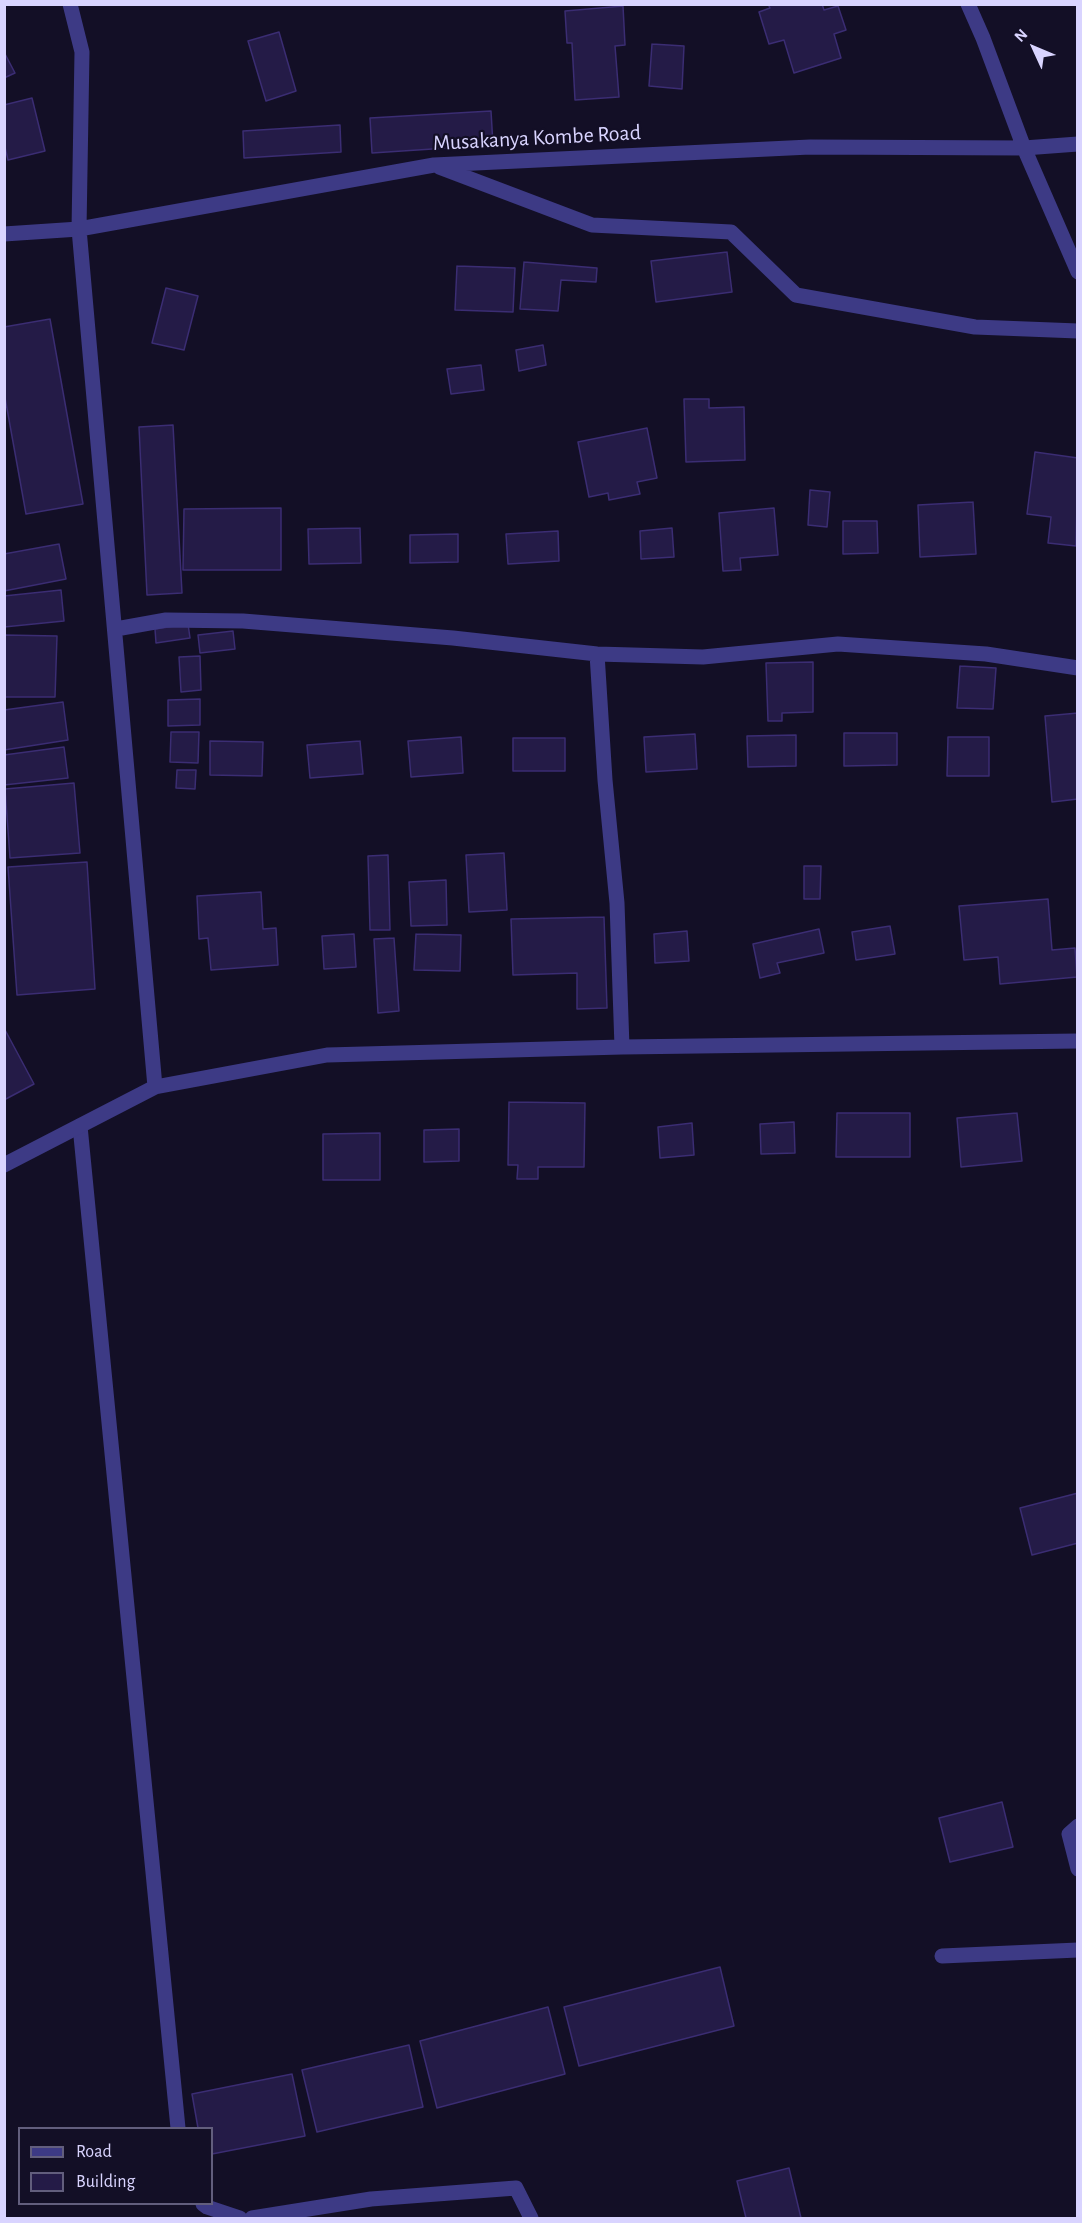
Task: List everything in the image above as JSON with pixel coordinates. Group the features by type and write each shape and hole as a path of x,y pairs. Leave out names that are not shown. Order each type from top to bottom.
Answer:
{"street":[{"path":"70,4 82,52 79,229 155,1087"},
{"path":"968,4 1024,148 1077,272"},
{"name":"Musakanya Kombe Road","path":"4,234 79,229 434,165 810,147 1024,148 1077,144"},
{"path":"434,165 592,225 731,232 796,296 975,327 1077,331"},
{"path":"116,629 166,620 243,621 453,638 597,654 703,657 838,644 986,654 1077,668"},
{"path":"597,654 617,903 622,1047"},
{"path":"4,1165 155,1087 327,1055 622,1047 1077,1041"},
{"path":"80,1126 177,2127"},
{"path":"1077,1826 1069,1834 1077,1869"},
{"path":"942,1956 1077,1950"},
{"path":"252,2218 371,2199 516,2188 531,2218"},
{"path":"204,2205 240,2218"}],"building":[{"path":"768,4 822,4 824,10 838,6 846,30 834,34 841,58 794,73 784,40 769,44 759,12 770,8"},
{"path":"623,6 625,45 615,46 619,97 575,100 572,43 567,43 565,11"},
{"path":"279,32 296,91 266,101 248,41"},
{"path":"652,44 684,46 682,89 649,86"},
{"path":"4,52 15,73 4,78"},
{"path":"32,98 45,151 8,160 4,143 4,105"},
{"path":"491,111 493,145 372,153 370,118"},
{"path":"340,125 341,152 244,158 243,131"},
{"path":"727,252 732,292 656,302 651,261"},
{"path":"524,262 597,268 596,282 561,280 558,311 520,309"},
{"path":"457,266 515,268 513,312 455,310"},
{"path":"166,288 198,296 184,350 152,343"},
{"path":"50,319 83,504 26,514 4,392 4,327"},
{"path":"543,345 546,365 519,371 516,350"},
{"path":"481,365 484,390 451,394 447,369"},
{"path":"684,399 709,399 709,408 744,407 745,460 686,462"},
{"path":"173,425 182,593 147,595 139,427"},
{"path":"647,428 657,478 637,482 640,494 609,500 608,493 589,497 578,442"},
{"path":"1035,452 1078,458 1076,546 1048,543 1051,517 1027,514"},
{"path":"810,490 830,492 827,527 808,525"},
{"path":"973,502 976,554 920,557 918,505"},
{"path":"281,508 281,570 183,570 184,509"},
{"path":"774,508 778,555 740,558 741,570 723,571 719,513"},
{"path":"843,521 877,521 878,553 843,554"},
{"path":"360,528 361,563 309,564 308,529"},
{"path":"672,528 674,557 641,559 640,531"},
{"path":"558,531 559,561 508,564 506,534"},
{"path":"458,534 458,562 410,563 410,535"},
{"path":"59,544 66,579 4,591 4,554"},
{"path":"61,590 64,621 4,627 4,596"},
{"path":"188,624 190,638 156,643 155,629"},
{"path":"233,631 235,649 200,653 198,635"},
{"path":"4,635 57,636 55,697 4,697"},
{"path":"200,656 201,690 181,692 179,657"},
{"path":"813,662 813,712 782,713 782,721 768,721 766,663"},
{"path":"960,666 996,668 993,709 957,708"},
{"path":"200,699 200,725 168,726 168,700"},
{"path":"63,702 68,740 4,750 4,710"},
{"path":"1078,713 1078,799 1052,802 1045,716"},
{"path":"171,732 199,732 198,763 170,762"},
{"path":"844,733 897,733 897,765 844,766"},
{"path":"695,734 697,769 646,772 644,737"},
{"path":"796,735 796,766 748,767 747,736"},
{"path":"461,737 463,773 411,777 408,741"},
{"path":"948,737 989,737 989,776 947,776"},
{"path":"513,738 565,738 565,771 513,771"},
{"path":"210,741 263,742 262,776 210,775"},
{"path":"360,741 363,774 310,778 307,745"},
{"path":"64,747 68,778 4,785 4,755"},
{"path":"177,770 196,770 195,789 176,788"},
{"path":"74,783 80,853 10,858 5,789"},
{"path":"504,853 507,910 469,912 466,855"},
{"path":"388,855 390,930 370,930 368,856"},
{"path":"87,862 95,989 17,995 8,867"},
{"path":"804,866 821,866 820,899 804,899"},
{"path":"446,880 447,925 411,926 409,882"},
{"path":"261,892 263,929 276,928 278,965 211,970 208,938 199,939 197,896"},
{"path":"1048,899 1052,950 1075,948 1077,977 1000,984 998,957 964,960 959,906"},
{"path":"604,917 607,1008 577,1009 577,973 513,975 511,919"},
{"path":"890,926 895,954 856,960 852,932"},
{"path":"819,929 824,953 777,963 780,973 760,978 753,944"},
{"path":"687,931 689,961 655,963 654,934"},
{"path":"354,934 356,967 324,969 322,936"},
{"path":"416,934 461,935 460,971 414,970"},
{"path":"394,938 399,1011 378,1013 374,939"},
{"path":"4,1028 34,1084 4,1100"},
{"path":"509,1102 585,1103 584,1167 538,1167 538,1179 517,1179 518,1165 508,1165"},
{"path":"837,1113 910,1113 910,1157 836,1157"},
{"path":"1017,1113 1022,1161 961,1167 957,1118"},
{"path":"794,1122 795,1153 761,1154 760,1124"},
{"path":"692,1123 694,1155 660,1158 658,1127"},
{"path":"459,1129 459,1161 424,1162 424,1130"},
{"path":"380,1133 380,1180 323,1180 323,1134"},
{"path":"1078,1493 1078,1543 1032,1555 1020,1508"},
{"path":"1002,1802 1013,1847 950,1862 939,1818"},
{"path":"720,1967 734,2026 579,2066 564,2007"},
{"path":"548,2007 565,2074 437,2108 420,2041"},
{"path":"409,2045 423,2107 317,2132 302,2070"},
{"path":"292,2074 305,2136 213,2154 213,2127 198,2127 192,2094"},
{"path":"789,2168 801,2218 746,2218 737,2181"}]}
